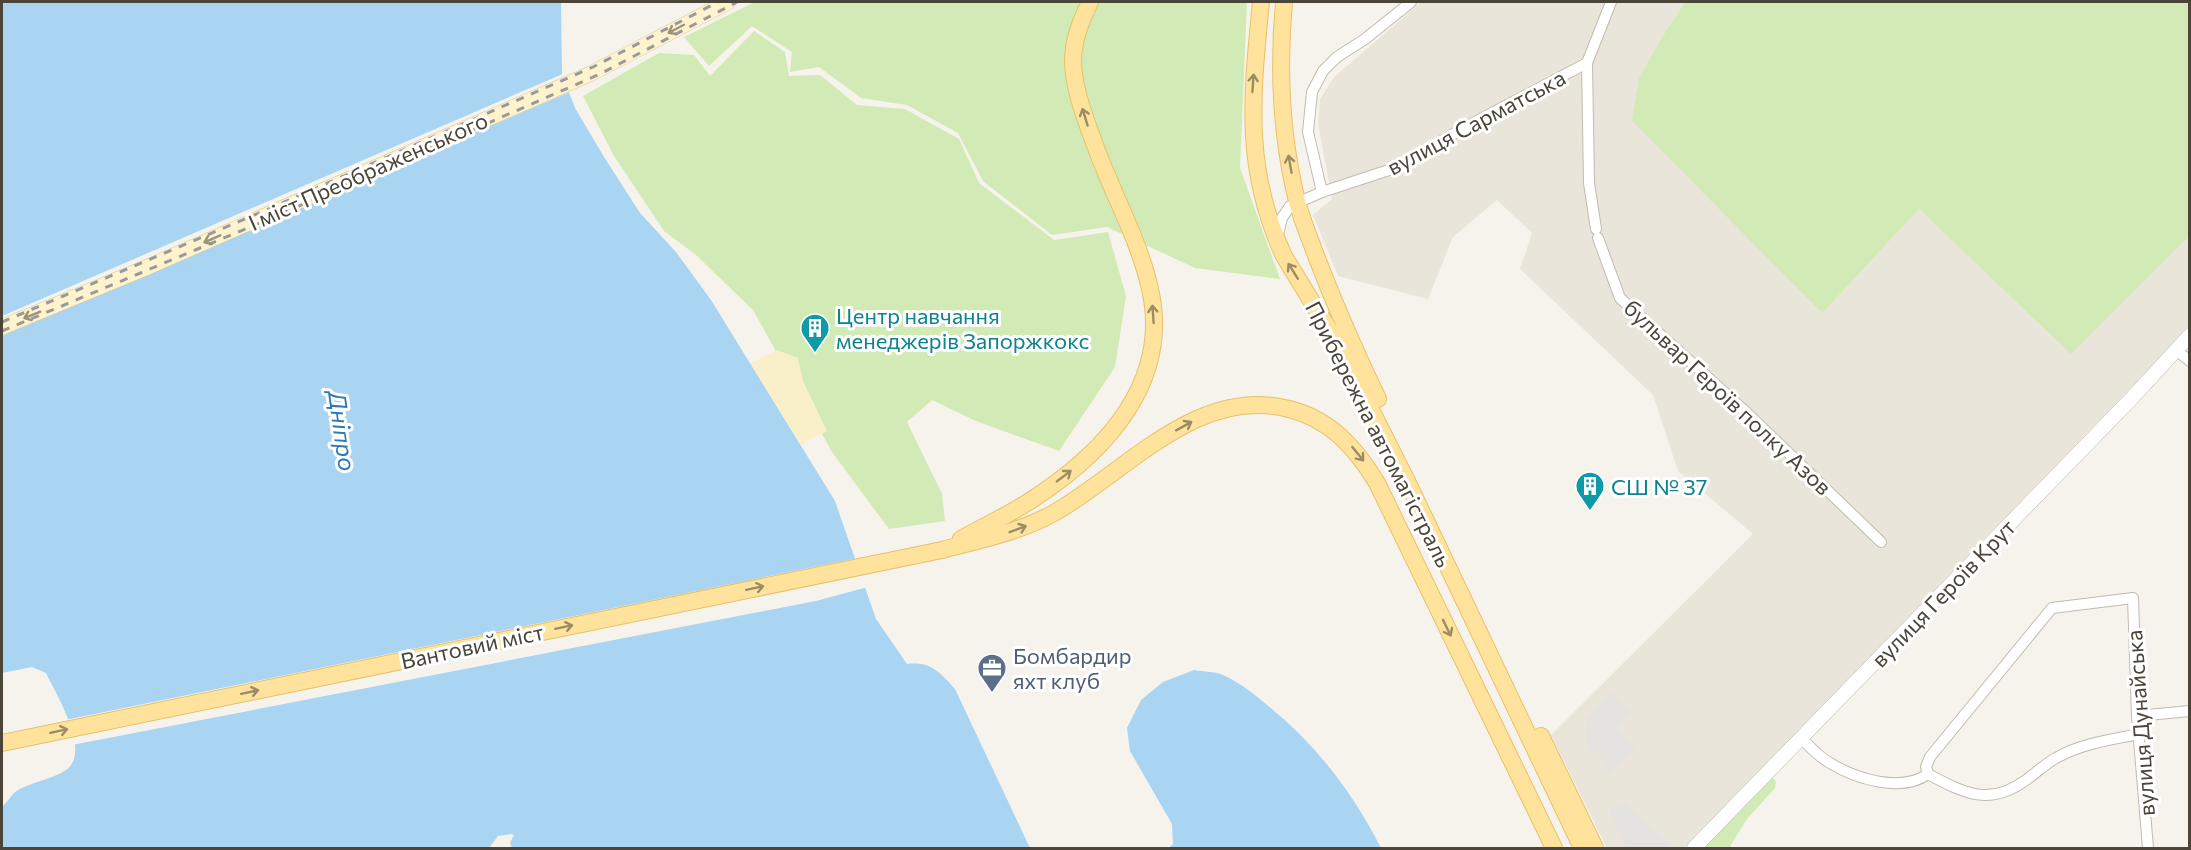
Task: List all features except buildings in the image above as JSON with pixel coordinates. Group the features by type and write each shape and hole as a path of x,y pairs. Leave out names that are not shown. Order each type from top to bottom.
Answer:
{"main road":[{"name":"I міст Преображенського","path":"2,327 143,269 590,74 728,2"},
{"path":"942,550 1036,498 1086,460 1117,428 1135,399 1147,372 1154,316 1151,290 1143,264 1087,125 1074,70 1073,50 1090,2"},
{"name":"Прибережна автомагістраль","path":"1261,2 1252,100 1254,142 1260,185 1276,239 1340,348 1402,471 1582,849"},
{"name":"Прибережна автомагістраль","path":"1284,2 1280,40 1281,95 1288,157 1297,202 1342,322 1595,849"},
{"path":"942,550 1002,535 1055,512 1135,457 1201,416 1225,408 1251,404 1276,405 1301,412 1323,423 1354,448 1377,483 1554,849"},
{"name":"Вантовий міст","path":"2,743 942,550"}],"street":[{"path":"1322,192 1308,132 1311,92 1323,71 1337,57 1365,39 1411,2"},
{"name":"бульвар Героїв полку Азов","path":"1611,2 1587,63 1589,183 1597,233 1620,298 1747,413 1881,542"},
{"name":"вулиця Сарматська","path":"1297,202 1389,170 1413,159 1458,131 1587,63"},
{"path":"1276,239 1286,211 1297,202"},
{"name":"вулиця Героїв Крут","path":"1694,849 2190,335"},
{"path":"2176,350 2190,361"},
{"name":"вулиця Дунайська","path":"1928,774 1926,766 1930,757 2052,608 2133,598 2137,716 2148,849"},
{"path":"2137,716 2190,711"},
{"path":"1802,739 1829,763 1865,778 1897,783 1913,782 1928,774 1972,795 1989,796 2016,787 2057,758 2071,751 2140,734"}],"shaded area":[{"path":"1421,2 1685,2 1664,34 1821,313 1919,209 2071,353 2189,237 2189,328 1684,848 1607,848 1551,735 1753,534 1678,471 1653,395 1520,269 1532,233 1497,200 1453,237 1428,299 1338,276 1313,215 1332,199 1318,124 1320,99 1334,77"},
{"path":"1611,693 1633,713 1616,730 1636,749 1609,774 1597,750 1589,754 1585,735 1587,718"},
{"path":"1622,801 1674,848 1626,848 1609,811"}],"green space":[{"path":"755,2 1247,2 1240,168 1280,279 1195,268 1107,227 1052,235 983,181 958,133 907,105 861,98 819,67 790,72 792,52 752,26 709,66 684,37"},
{"path":"1685,2 2189,2 2189,237 2071,354 1919,209 1822,313 1632,121 1639,78"},
{"path":"754,31 785,52 789,76 820,75 857,105 905,109 959,139 979,183 1054,240 1108,232 1126,296 1115,367 1059,451 976,421 932,400 907,422 942,494 945,521 889,529 832,452 753,310 696,255 664,231 614,156 583,96 659,53 694,55 710,76"},
{"path":"1759,777 1772,778 1776,781 1775,788 1747,819 1729,848 1693,848"}],"sand":[{"path":"777,350 798,358 803,381 827,431 801,445 749,364"}],"water":[{"name":"Дніпро","path":"2,2 561,2 562,74 575,108 640,213 676,252 711,300 835,501 876,619 907,664 922,664 934,669 955,689 1030,848 512,848 510,843 514,835 511,834 498,836 489,848 2,848 3,806 15,792 66,770 73,762 75,750 70,723 46,673 32,667 2,673"},
{"path":"1194,670 1218,673 1241,685 1302,736 1346,789 1381,848 1169,848 1173,844 1172,824 1130,751 1127,728 1141,700 1163,682"}],"pier":[{"path":"565,73 572,91 2,336 2,316"},
{"path":"858,558 868,587 816,601 72,745 65,720"}],"railway":[{"path":"2,322 593,67 718,2"},
{"path":"2,331 274,217 600,74 737,2"}],"place":[{"name":"Центр навчання менеджерів Запоржкокс","path":"815,354"},
{"name":"СШ № 37","path":"1590,512"},
{"name":"Бомбардир яхт клуб","path":"992,694"}]}
